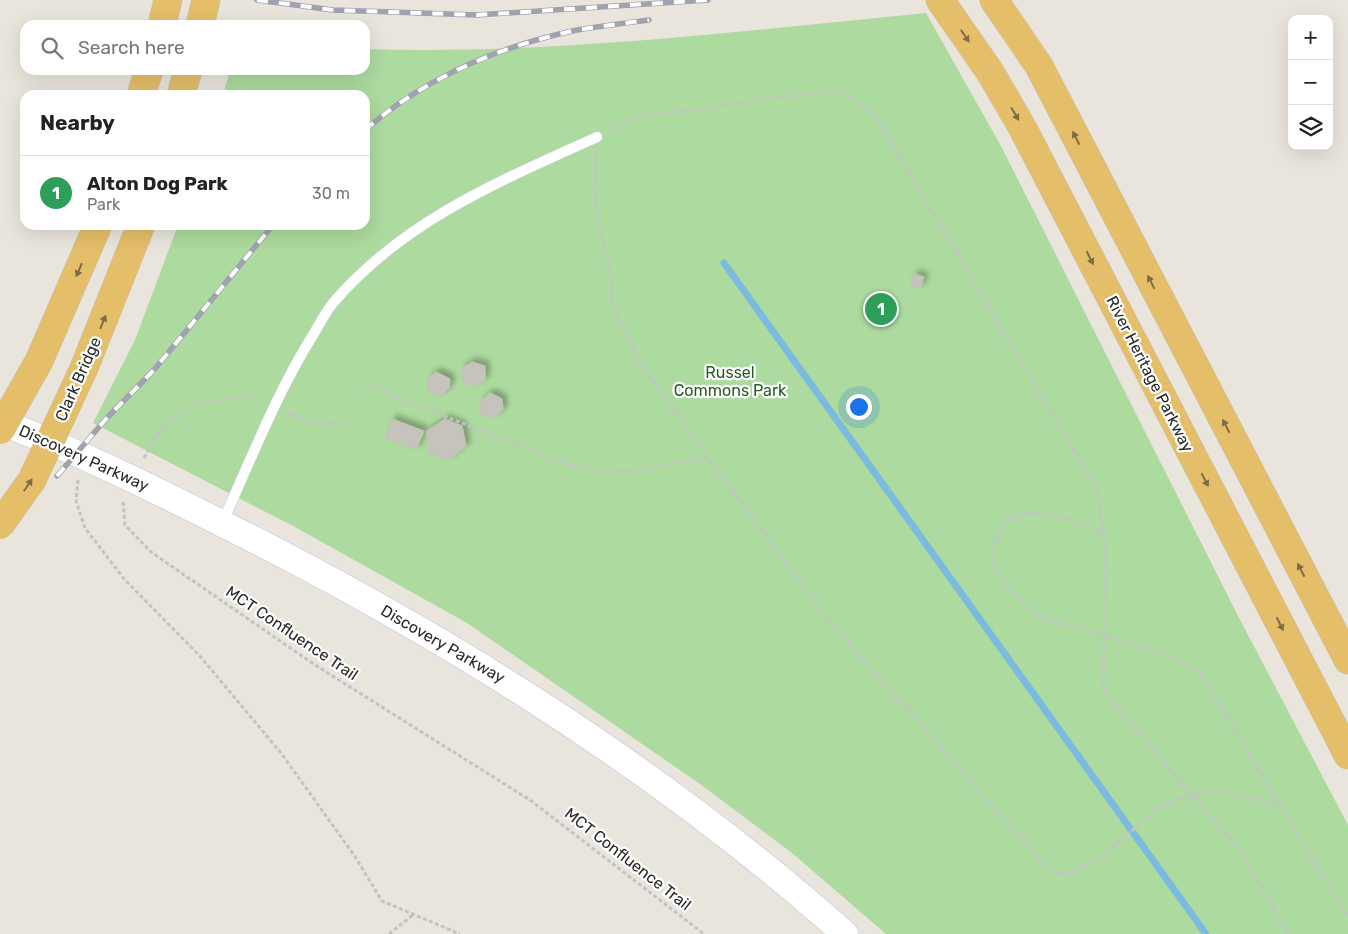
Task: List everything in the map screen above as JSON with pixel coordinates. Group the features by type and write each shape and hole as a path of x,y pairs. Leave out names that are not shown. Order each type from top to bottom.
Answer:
{"highway":[{"path":"163,20 168,0"},
{"path":"201,20 206,0"},
{"name":"River Heritage Parkway","path":"940,0 990,72 1022,127 1348,755"},
{"path":"994,0 1039,66 1348,660"},
{"path":"143,90 147,75"},
{"path":"182,90 187,75"},
{"path":"0,430 39,361 96,230"},
{"name":"Clark Bridge","path":"0,526 36,471 84,368 139,230"}],"street":[{"name":"Discovery Parkway","path":"0,422 132,478 312,569 434,636 525,692 620,755 711,822 798,892 845,934"}],"lane":[{"path":"222,524 274,408 302,352 332,304 373,262 442,212 490,185 597,137"}],"path":[{"path":"1280,805 1218,790 1193,794 1159,807 1103,856 1069,875 1050,871 828,619 707,457 637,358 610,300 612,278 595,205 597,137 639,117 832,90 850,96 864,105 877,119 1097,489 1106,552 1103,687 1119,710 1193,794 1242,853 1287,934"},
{"path":"366,384 564,462 599,472 649,469 707,457"},
{"name":"MCT Confluence Trail","path":"347,427 326,421 324,426 244,395 191,405 160,430 132,478 122,504 125,525 151,552 315,665 530,800 704,934"},
{"path":"83,456 76,501 85,528 125,580 199,655 281,753 354,854 382,901 460,934"},
{"path":"1103,532 1073,519 1028,512 1005,521 994,544 994,570 1011,592 1037,616 1164,654 1200,672 1348,917"},
{"path":"389,934 414,914"}],"green space":[{"name":"Russel Commons Park","path":"926,13 1001,146 1238,616 1348,825 1348,934 886,934 792,853 700,784 467,623 295,527 93,423 135,340 176,230 370,230 370,90 224,90 229,75 370,75 370,49 435,50 576,45 716,34"}],"building":[{"path":"914,274 924,277 920,289 910,286"},
{"path":"472,362 485,366 485,380 475,386 463,382 461,369"},
{"path":"436,372 450,379 449,388 441,396 428,392 427,380"},
{"path":"490,393 502,399 503,410 494,418 481,414 480,402"},
{"path":"392,419 424,431 416,450 385,438"},
{"path":"445,419 462,426 466,446 449,460 429,453 427,431"}],"waterway":[{"path":"724,263 1206,934"}],"railway":[{"path":"257,0 333,10 477,15 708,0"},
{"path":"370,126 388,111 438,80 492,55 520,45 577,30 649,20"},
{"path":"57,476 105,420 154,370 269,230"}],"place":[{"name":"Alton Dog Park","path":"881,309"}]}
